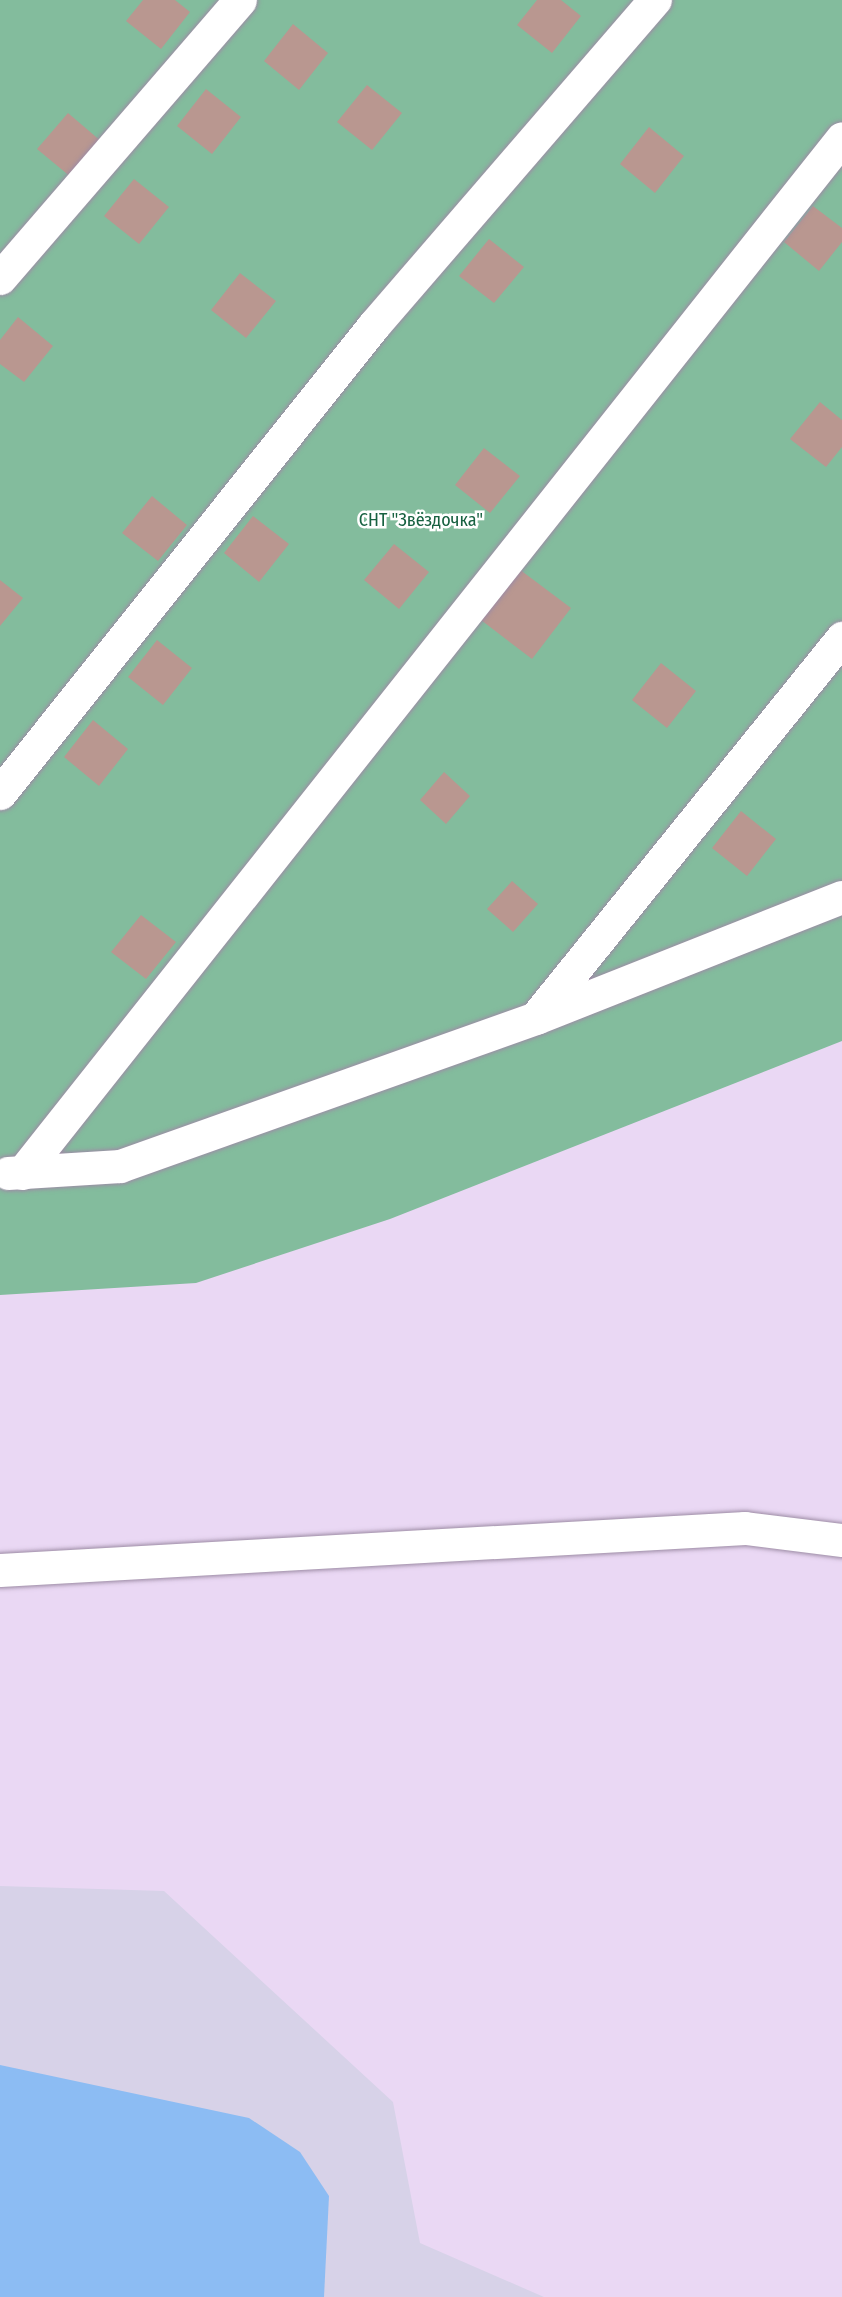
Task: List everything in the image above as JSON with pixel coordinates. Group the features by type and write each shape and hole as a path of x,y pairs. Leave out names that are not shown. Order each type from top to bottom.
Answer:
{"street":[{"path":"0,278 240,0"},
{"path":"0,793 374,325 655,0"},
{"path":"11,1173 842,138"},
{"path":"536,1017 842,638"},
{"path":"11,1173 120,1166 536,1017 842,897"},
{"path":"0,1570 745,1528 842,1540"}],"shaded area":[{"path":"0,1886 164,1891 393,2102 420,2243 544,2297 0,2297"}],"green space":[{"name":"СНТ \"Звёздочка\"","path":"0,0 842,0 842,1041 390,1219 196,1283 0,1295"}],"water":[{"path":"0,2065 249,2118 300,2152 329,2196 324,2297 0,2297"}],"building":[{"path":"143,0 175,0 190,12 161,49 126,21"},
{"path":"537,0 561,0 581,16 552,53 517,25"},
{"path":"293,24 328,53 299,90 264,61"},
{"path":"367,85 402,113 372,150 337,122"},
{"path":"206,89 241,117 212,154 177,126"},
{"path":"68,113 102,142 72,178 37,149"},
{"path":"649,127 684,156 655,193 620,164"},
{"path":"134,179 169,207 139,244 104,216"},
{"path":"813,206 842,228 842,242 819,271 784,242"},
{"path":"489,239 524,267 494,303 459,276"},
{"path":"240,273 276,301 246,338 211,310"},
{"path":"18,317 53,346 24,382 0,364 0,340"},
{"path":"820,402 842,420 842,447 826,467 790,439"},
{"path":"484,448 520,476 490,513 455,485"},
{"path":"152,496 187,525 158,561 122,533"},
{"path":"253,516 289,544 259,582 224,553"},
{"path":"394,544 429,572 399,609 364,580"},
{"path":"519,569 571,608 532,659 481,620"},
{"path":"0,580 23,598 0,626"},
{"path":"157,640 192,668 163,705 128,677"},
{"path":"661,663 696,691 667,728 632,700"},
{"path":"93,720 128,749 99,786 64,757"},
{"path":"444,772 470,796 446,824 420,800"},
{"path":"741,811 776,839 747,876 712,848"},
{"path":"512,881 538,904 513,932 487,909"},
{"path":"141,915 176,942 146,979 111,952"}]}
